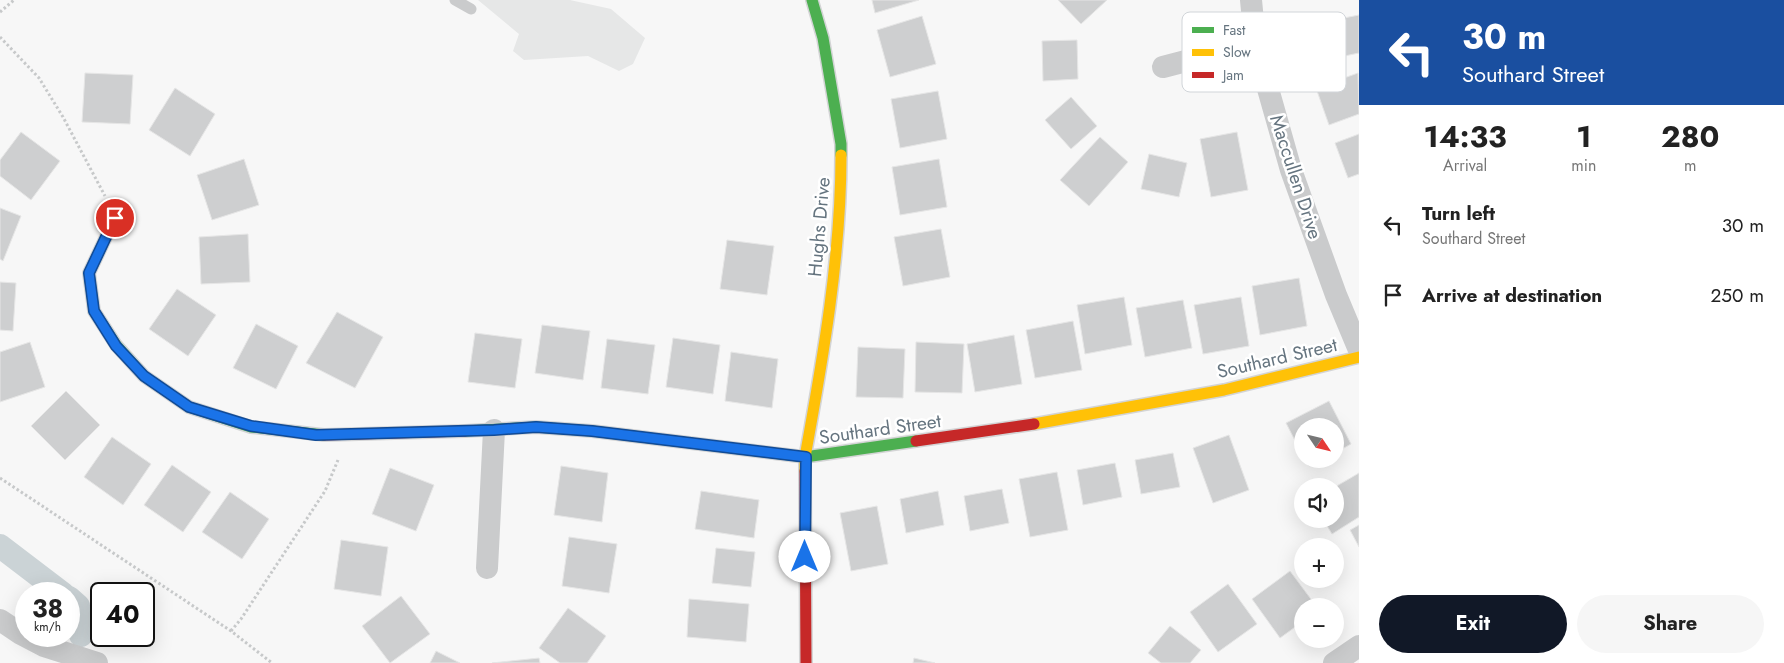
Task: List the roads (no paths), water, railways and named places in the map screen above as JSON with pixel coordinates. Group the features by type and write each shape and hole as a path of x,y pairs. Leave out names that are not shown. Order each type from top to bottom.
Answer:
{"street":[{"name":"Hughs Drive","path":"806,663 806,457 822,365 841,203 841,144 823,38 812,0"},
{"path":"1163,67 1182,62"},
{"name":"Maccullen Drive","path":"1269,92 1291,170 1336,295 1359,350"},
{"name":"Southard Street","path":"115,218 89,273 94,311 116,346 144,376 189,407 251,426 316,435 536,427 592,431 806,457 1044,422 1224,390 1359,357"},
{"path":"487,568 494,430"},
{"path":"0,620 44,646 97,663"},
{"path":"1334,663 1359,646"}],"lane":[{"path":"455,0 471,9"}],"waterway":[{"path":"0,546 47,582"},
{"path":"80,625 81,635"}]}
